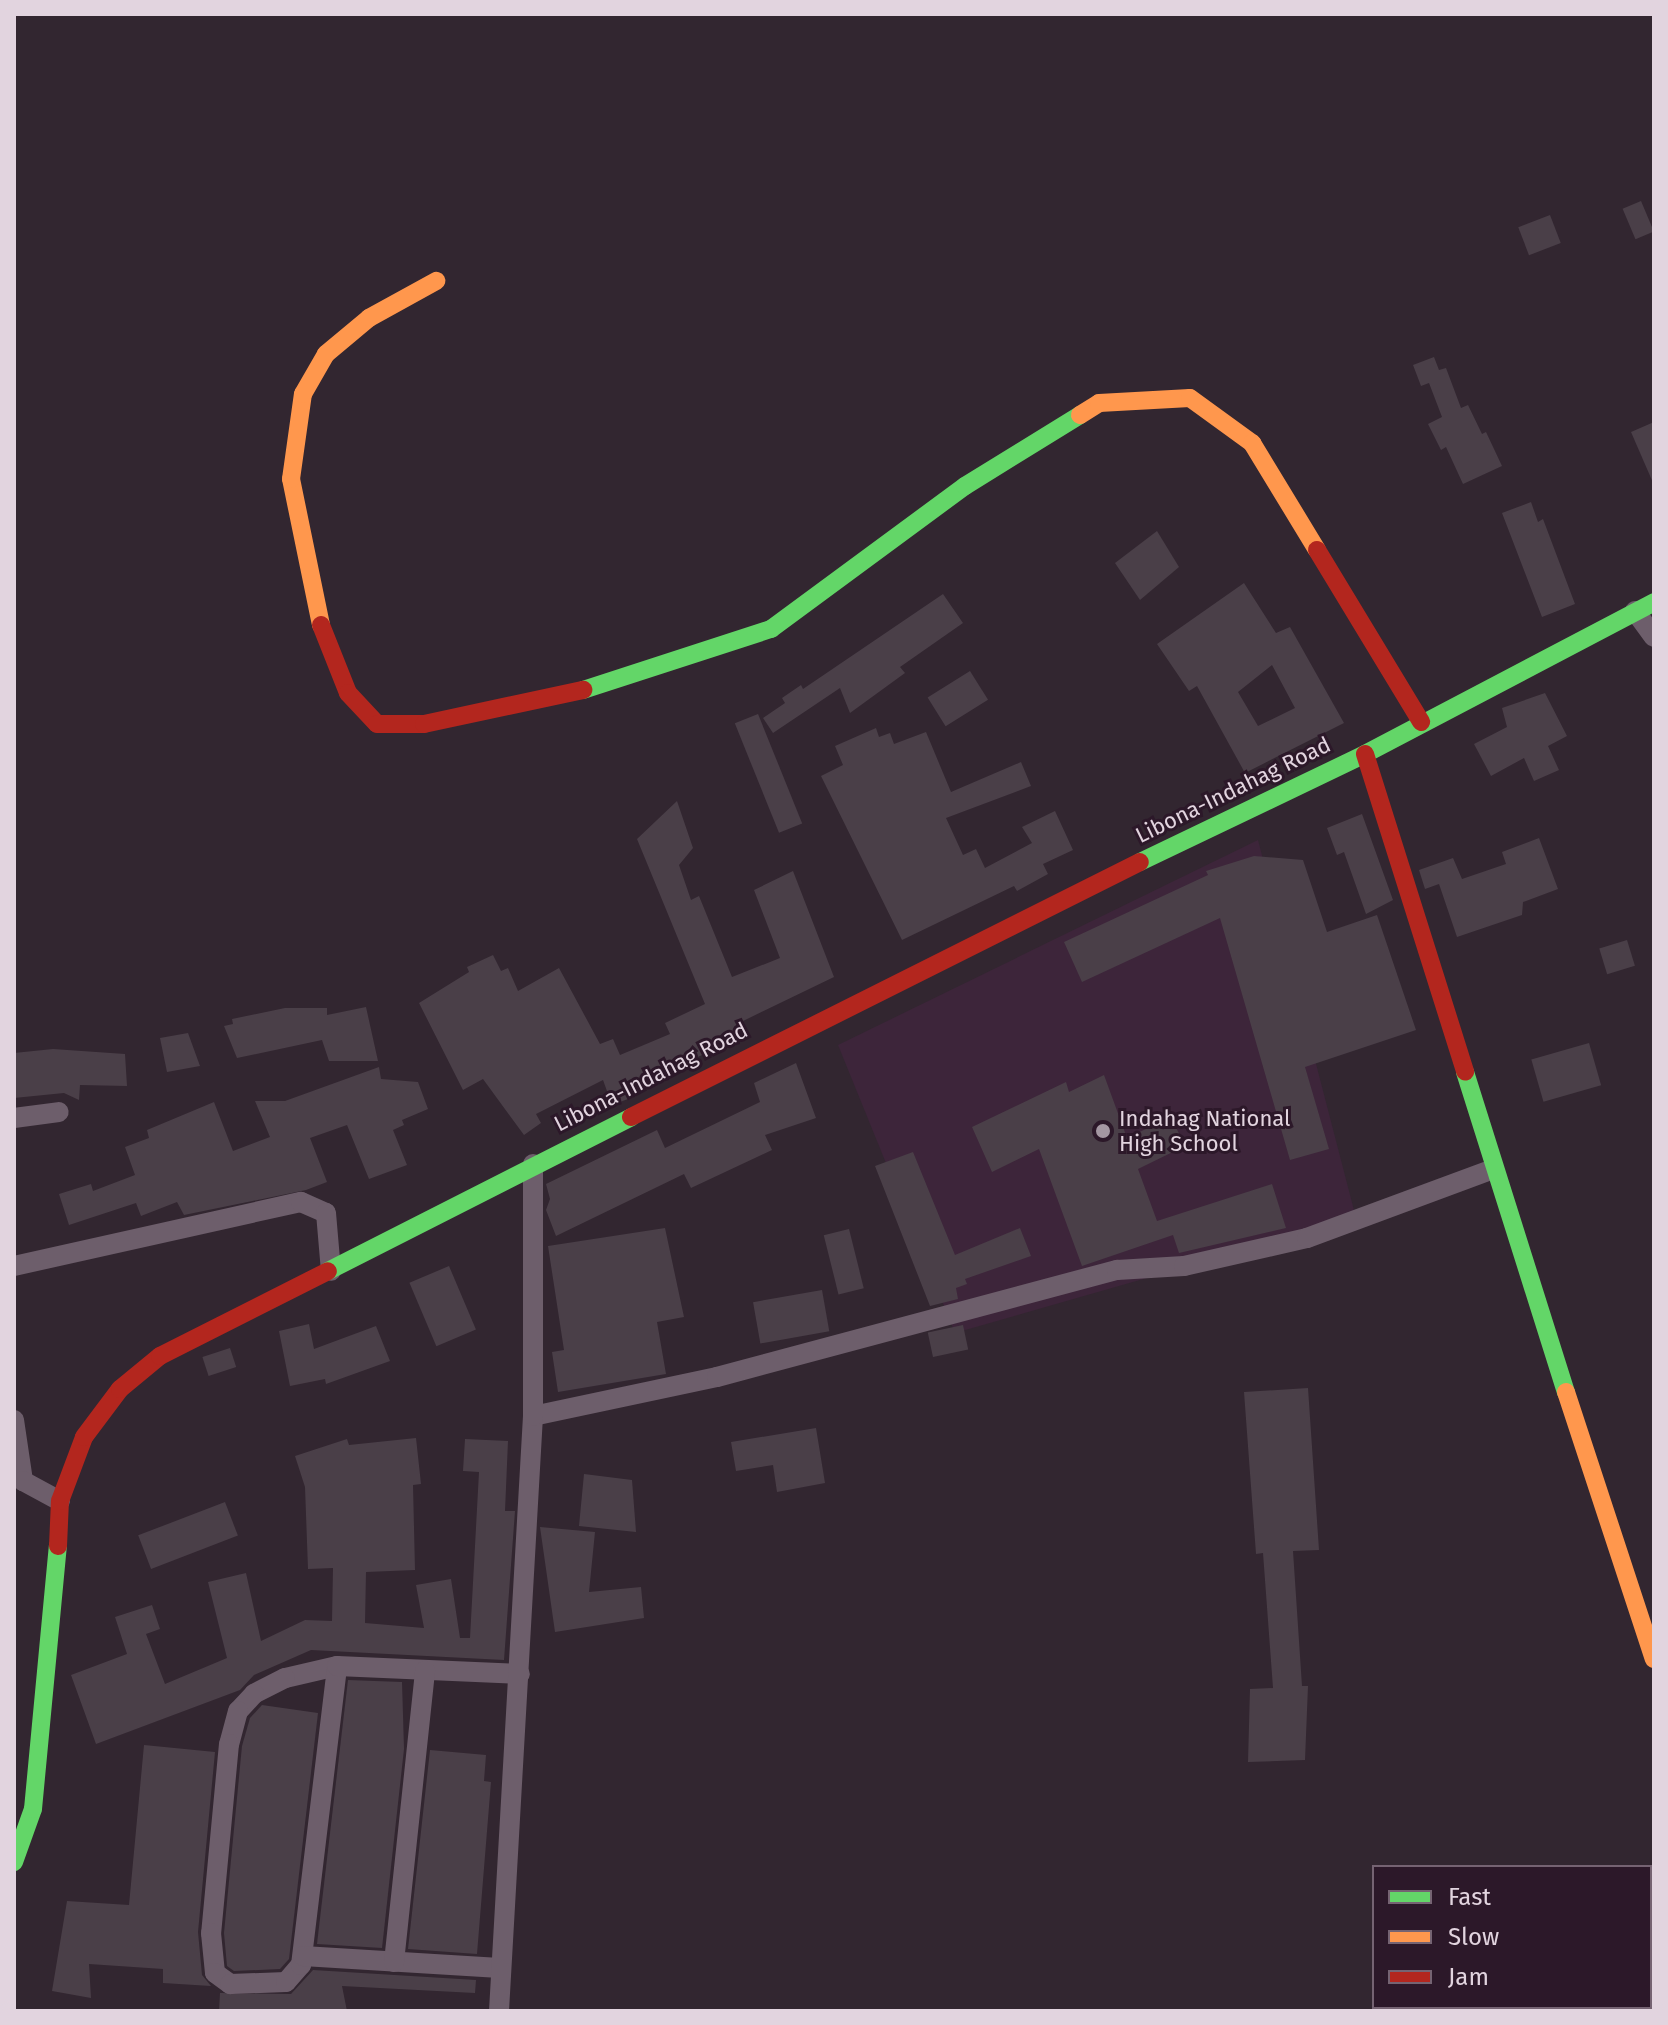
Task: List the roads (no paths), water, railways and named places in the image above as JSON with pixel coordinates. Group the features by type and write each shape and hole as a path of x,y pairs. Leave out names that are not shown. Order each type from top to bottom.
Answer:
{"main road":[{"path":"436,281 369,318 326,354 303,394 291,479 304,560 327,648 348,693 377,724 424,724 563,696 771,629 965,486 1099,403 1190,398 1252,443 1421,722"},
{"name":"Libona-Indahag Road","path":"14,1862 33,1809 56,1600 60,1501 84,1437 120,1389 160,1356 331,1271 533,1164 1049,905 1365,754 1645,607"},
{"path":"1365,754 1494,1169 1647,1624 1654,1659"}],"street":[{"path":"1645,607 1654,637"},
{"path":"14,1118 59,1112"},
{"path":"499,2011 533,1416 533,1164"},
{"path":"533,1416 717,1377 1117,1270 1184,1266 1307,1238 1494,1169"},
{"path":"14,1266 301,1202 326,1213 331,1271"},
{"path":"14,1420 23,1481 60,1501"},
{"path":"337,1666 303,1956 295,1977 286,1982 230,1984 215,1973 211,1933 229,1744 238,1711 254,1694 285,1678 337,1666 520,1674"},
{"path":"394,1962 425,1671"},
{"path":"303,1956 500,1968"}],"place":[{"name":"Indahag National High School","path":"1103,1131"}]}
